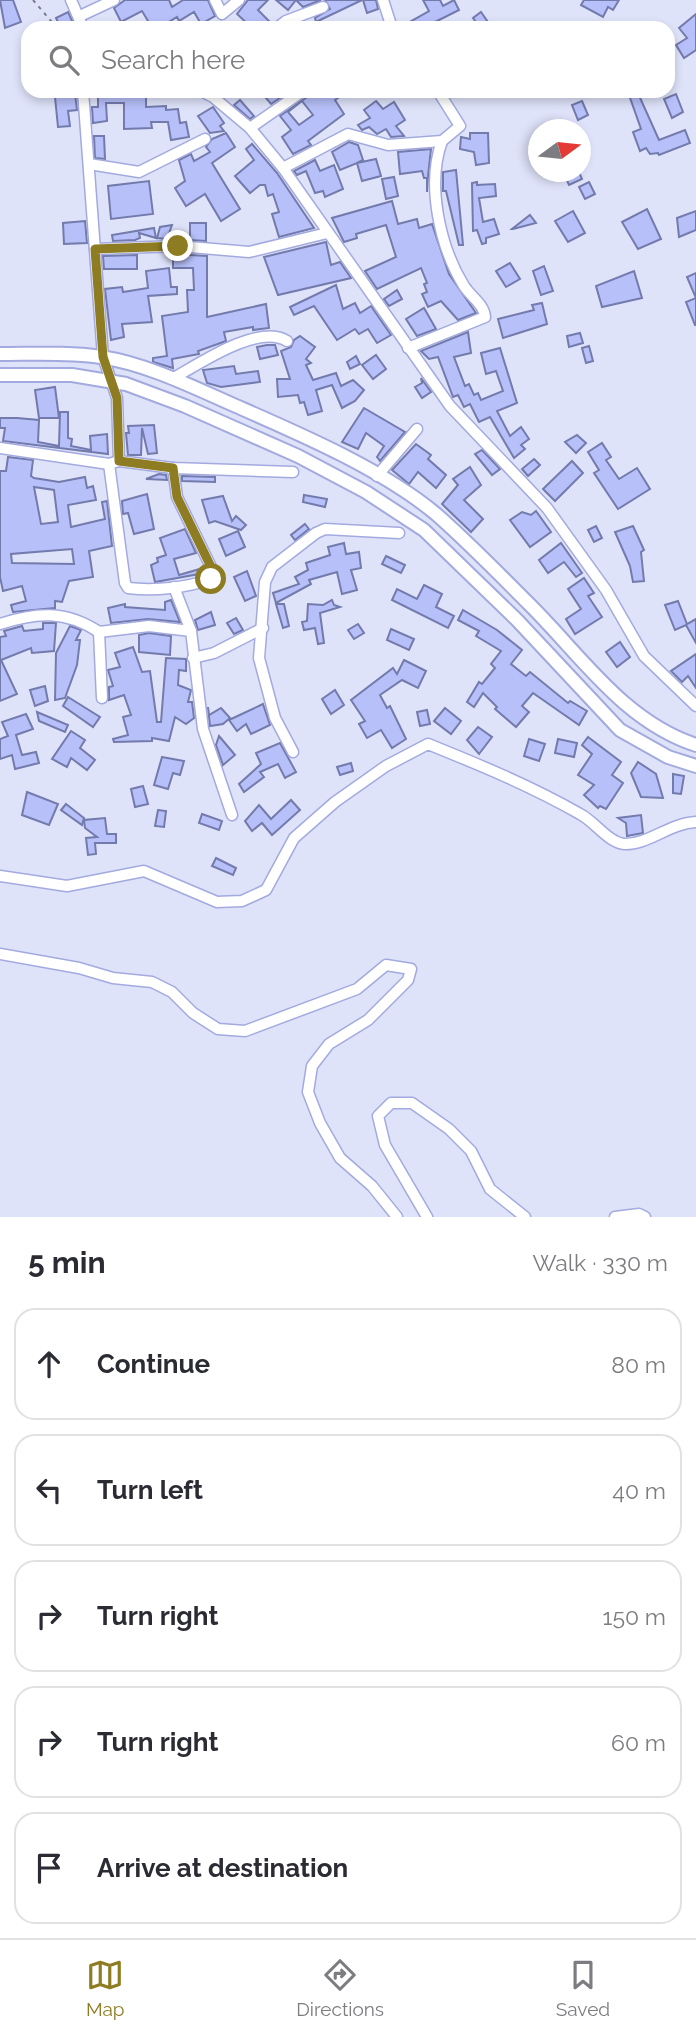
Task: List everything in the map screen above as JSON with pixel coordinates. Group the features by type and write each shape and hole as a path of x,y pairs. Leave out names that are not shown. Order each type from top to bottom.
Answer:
{"main road":[{"path":"0,354 103,357 172,379 308,438 377,476 435,514 530,604 632,712 676,738 696,745"},
{"path":"0,375 72,375 111,380 185,406 298,456 398,511 424,530 517,620 620,730 668,757 696,766"}],"street":[{"path":"71,0 81,21"},
{"path":"80,16 114,0"},
{"path":"215,0 225,14 239,0"},
{"path":"383,0 390,21"},
{"path":"286,21 323,7"},
{"path":"84,98 103,357 117,398 114,462 125,583 128,588 174,587 211,579 213,571 177,497 173,468"},
{"path":"220,98 250,128 283,168 450,406 547,508 606,590 644,656 696,706"},
{"path":"250,128 293,98"},
{"path":"408,348 485,317 484,310 464,286 443,237 436,198 436,156 442,141 460,126 442,98"},
{"path":"283,168 348,134 388,145 442,141"},
{"path":"89,164 134,173 205,139"},
{"path":"95,249 165,246 249,252 327,233"},
{"path":"172,379 258,336 279,336 287,341"},
{"path":"377,476 416,429"},
{"path":"0,448 173,468 293,472"},
{"path":"293,752 275,718 259,658 265,582 272,567 316,533 325,530 399,533"},
{"path":"174,587 191,631 192,658 203,729 232,816"},
{"path":"0,624 35,614 58,614 81,620 99,632 149,626 191,631"},
{"path":"192,658 214,653 263,628"},
{"path":"99,632 102,698"},
{"path":"0,876 67,886 144,871 217,902 242,901 266,890 294,838 335,802 386,766 428,744 512,779 582,815 612,839 624,844 641,841 680,823 696,822"},
{"path":"0,954 39,960 113,978 152,982 172,992 193,1013 218,1029 245,1031 357,989 386,965 411,969 408,980 368,1020 329,1044 312,1066 308,1092 320,1124 340,1158 372,1186 397,1217"},
{"path":"427,1217 384,1145 378,1116 391,1103 412,1102 449,1129 471,1151 490,1189 525,1217"},
{"path":"615,1217 639,1214 645,1217"}],"path":[{"path":"33,0 51,21"}],"building":[{"path":"0,0 13,0 21,22 5,28"},
{"path":"125,0 169,0 172,7 183,0 208,0 215,16 206,21 199,21 194,12 179,21 177,17 170,21 148,21 142,11 120,21 114,8"},
{"path":"248,0 268,0 258,10 269,21 244,21 237,14"},
{"path":"276,0 296,0 288,10"},
{"path":"296,0 321,0 303,7"},
{"path":"325,0 362,0 316,21 315,18 330,9"},
{"path":"363,0 376,0 378,9 367,13"},
{"path":"423,0 440,0 443,6 454,0 459,10 437,21 411,21 429,11"},
{"path":"584,0 619,0 613,10 608,7 603,17 581,5"},
{"path":"68,12 72,21 58,21 56,18"},
{"path":"481,12 487,21 475,21 473,18"},
{"path":"696,14 696,50 684,58 676,45 687,38 679,28"},
{"path":"675,94 683,112 672,118 664,99 675,98"},
{"path":"55,98 76,98 77,110 68,111 70,126 58,127"},
{"path":"98,98 146,98 146,107 166,106 166,110 178,109 180,123 186,122 189,137 171,140 168,122 151,122 152,128 124,129 124,103 106,103 107,121 93,123 92,107 98,107"},
{"path":"266,98 280,98 271,104"},
{"path":"306,98 338,98 335,100 344,114 308,141 311,145 293,154 282,137 291,130 280,116","holes":["302,101 313,115 299,125 288,112"]},
{"path":"630,98 640,98 659,140 685,130 690,143 659,155 650,154 646,148 640,151 633,132 641,129"},
{"path":"240,100 254,116 250,119 234,105"},
{"path":"376,101 383,109 394,102 405,120 396,126 404,136 391,137 386,129 377,134 369,127 362,130 358,125 370,118 364,110"},
{"path":"582,101 588,115 578,119 572,105"},
{"path":"213,107 224,123 220,126 224,131 210,133 198,116"},
{"path":"226,133 235,147 212,163 240,209 221,221 205,194 186,206 175,188 185,181 179,160 191,154 194,161 210,152 206,147 212,139"},
{"path":"470,133 488,133 489,163 476,165 474,152 460,149 461,137 470,139"},
{"path":"94,136 104,136 105,159 95,158"},
{"path":"349,142 358,145 363,160 340,170 332,152"},
{"path":"252,144 277,173 314,228 279,237 272,214 279,212 273,194 268,196 265,185 260,185 250,193 235,176 254,160 246,149"},
{"path":"431,149 427,192 427,178 424,178 422,171 400,174 398,152"},
{"path":"376,159 381,176 362,181 357,163"},
{"path":"315,160 320,171 334,165 343,189 325,197 323,191 315,193 306,171 297,175 294,171"},
{"path":"456,170 463,245 459,245 446,191 443,191 443,172"},
{"path":"394,177 398,196 386,199 382,179"},
{"path":"149,181 153,214 111,219 108,186"},
{"path":"477,182 477,185 495,184 496,196 479,198 483,222 494,219 499,234 486,238 486,243 482,244 477,230 473,231 472,183"},
{"path":"589,182 595,194 585,199 579,187"},
{"path":"392,201 398,224 417,219 419,228 432,224 449,274 476,313 458,320 441,301 428,307 422,294 427,292 424,284 427,283 421,268 377,289 365,271 396,257 386,225 356,234 357,238 344,242 332,218"},
{"path":"647,209 661,239 638,249 622,222"},
{"path":"573,211 585,233 568,242 555,221"},
{"path":"696,211 696,230 679,237 677,218"},
{"path":"530,215 536,223 512,229"},
{"path":"85,221 87,243 64,244 63,223"},
{"path":"190,223 206,223 206,241 190,240"},
{"path":"172,225 167,239 157,238 160,227"},
{"path":"154,228 156,238 139,233 140,238 135,240 113,241 112,235"},
{"path":"326,242 331,265 340,262 351,278 278,295 264,257"},
{"path":"173,254 207,256 207,317 266,304 269,328 253,330 253,327 224,332 226,341 198,351 199,354 172,359 173,368 153,362 153,358 167,356 162,316 188,312 187,290 194,290 193,268 173,268"},
{"path":"137,255 137,269 104,269 103,256"},
{"path":"510,263 520,279 506,287 496,271"},
{"path":"544,266 553,291 541,295 533,271"},
{"path":"169,268 171,287 177,287 177,294 148,296 152,322 122,324 124,337 111,340 105,289 122,287 123,292 148,288 146,271"},
{"path":"634,271 642,298 602,307 596,286"},
{"path":"696,273 696,298 687,277"},
{"path":"336,285 343,309 355,303 360,313 371,306 391,335 377,343 368,329 359,334 355,329 337,340 314,306 294,315 290,307"},
{"path":"397,290 402,299 389,306 384,299"},
{"path":"696,298 696,325 695,325 686,302"},
{"path":"542,303 547,324 503,338 498,319 534,310 532,305"},
{"path":"424,308 436,329 417,336 406,319"},
{"path":"468,332 471,353 454,357 465,386 469,384 474,395 478,393 481,400 503,391 496,371 486,374 481,353 500,348 517,403 497,411 510,436 521,427 529,439 521,445 525,449 514,458 490,417 479,422 470,404 464,407 458,395 453,397 438,357 429,359 421,351"},
{"path":"580,333 583,343 569,347 567,336"},
{"path":"300,336 315,347 306,359 311,363 306,365 313,380 336,373 341,386 353,380 364,390 355,401 342,408 332,385 316,390 322,411 308,415 304,402 300,403 298,395 278,397 277,379 290,379 281,351 291,347 294,340"},
{"path":"275,345 278,355 260,359 257,347"},
{"path":"589,346 593,361 586,363 582,348"},
{"path":"376,355 386,369 373,379 362,365"},
{"path":"356,356 360,364 350,369 347,362"},
{"path":"234,366 236,374 258,371 260,382 221,387 207,383 203,370"},
{"path":"421,378 431,392 422,398 415,387 422,383"},
{"path":"55,387 59,418 39,418 35,390"},
{"path":"364,408 405,432 380,461 377,457 384,446 366,433 358,449 342,442"},
{"path":"60,412 68,412 68,438 72,439 71,446 91,450 90,436 107,434 108,454 3,441 5,428 0,428 0,418 17,418 39,420 38,442 59,446"},
{"path":"154,425 157,453 148,454 142,428 141,455 128,455 128,426"},
{"path":"577,435 586,443 576,453 565,442"},
{"path":"602,443 611,457 606,460 619,479 637,468 650,489 618,509 594,473 599,470 588,452"},
{"path":"416,444 431,455 428,459 446,475 436,488 418,472 409,484 392,470"},
{"path":"482,450 500,469 492,475 475,454"},
{"path":"8,457 33,460 31,476 34,478 59,482 85,477 87,488 93,486 96,500 68,505 71,527 105,519 102,502 107,501 112,546 89,551 93,577 69,581 62,602 55,601 55,608 13,612 11,605 26,601 22,586 3,591 0,577 0,471 6,471","holes":["34,487 54,490 58,522 41,524","72,549 74,564 12,563 11,554"]},
{"path":"534,459 540,465 528,476 522,469"},
{"path":"572,461 583,473 555,501 543,489"},
{"path":"470,467 481,485 464,500 483,519 471,532 442,504 458,485 453,479"},
{"path":"159,474 166,475 167,480 146,479"},
{"path":"182,476 215,477 215,482 182,481"},
{"path":"147,494 154,529 134,534 128,513 123,514 122,501"},
{"path":"304,495 327,499 325,507 303,502"},
{"path":"223,496 232,521 236,516 246,525 241,530 215,521 209,523 202,500"},
{"path":"536,511 551,532 530,547 510,520 522,512 531,515"},
{"path":"305,524 309,529 295,540 291,535"},
{"path":"596,526 602,538 594,542 588,530"},
{"path":"633,526 644,550 641,552 644,581 633,582 630,566 615,532"},
{"path":"185,529 196,553 174,559 179,575 203,568 205,573 155,582 151,565 158,562 157,558 166,555 160,538"},
{"path":"238,531 245,547 226,556 219,539"},
{"path":"344,543 346,554 359,552 361,568 351,570 357,590 342,594 337,572 309,580 311,584 276,603 273,593 299,584 295,577 308,570 306,563 330,555 328,547"},
{"path":"561,543 582,573 576,577 564,562 548,573 539,560"},
{"path":"386,556 405,565 401,573 382,564"},
{"path":"247,571 256,596 245,601 234,577"},
{"path":"584,578 594,593 588,596 602,617 575,634 566,619 581,609 568,589"},
{"path":"424,585 442,594 436,607 454,616 448,628 392,600 397,589 417,599"},
{"path":"171,600 180,622 148,619 111,623 108,608 125,604 125,607 165,610 165,602"},
{"path":"332,600 334,605 340,607 320,613 324,643 318,644 315,628 304,630 302,622 307,621 308,604 323,605"},
{"path":"678,601 687,624 696,619 696,643 686,625 675,630 665,605"},
{"path":"276,604 284,604 289,626 283,628"},
{"path":"463,610 497,630 522,650 511,664 526,676 530,672 568,703 570,701 587,711 579,725 533,693 522,706 529,712 516,727 495,709 497,707 483,693 474,707 467,702 479,682 482,684 495,668 491,664 501,651 476,636 479,631 458,620"},
{"path":"211,612 215,625 198,630 195,620"},
{"path":"236,618 243,630 234,634 227,623"},
{"path":"43,623 56,623 54,651 32,653 31,648 1,660 17,694 0,701 0,637 6,636 4,631 22,626 24,631 43,629"},
{"path":"358,624 364,633 354,639 348,630"},
{"path":"70,626 81,630 76,640 80,640 77,665 65,698 55,700 56,653"},
{"path":"391,629 414,639 409,650 387,640"},
{"path":"149,633 171,636 170,655 139,652 139,635"},
{"path":"620,642 630,657 617,667 606,652"},
{"path":"133,647 142,672 150,671 157,722 161,722 166,658 186,659 186,671 179,670 178,685 191,690 188,702 192,702 194,718 186,724 175,717 169,741 152,738 152,741 114,742 113,739 128,735 123,717 131,715 124,695 109,700 109,687 113,686 108,670 120,667 115,653"},
{"path":"696,654 696,688 688,676 682,682 671,671"},
{"path":"404,660 426,671 418,688 402,680 380,695 387,708 390,706 406,739 392,748 381,730 367,738 359,724 365,721 351,700 393,668 397,674"},
{"path":"45,686 48,701 35,706 30,690"},
{"path":"335,690 344,705 331,714 322,699"},
{"path":"68,697 100,717 93,727 63,706"},
{"path":"263,704 270,725 251,734 246,724 237,731 229,720"},
{"path":"208,707 209,715 221,708 230,718 223,724 210,726"},
{"path":"445,708 461,721 451,734 434,721"},
{"path":"427,710 430,724 420,726 417,712"},
{"path":"37,712 68,725 65,732 39,721"},
{"path":"26,714 33,729 16,735 22,755 36,752 39,763 15,769 12,755 0,759 0,739 8,736 2,722"},
{"path":"478,727 492,737 479,754 467,740"},
{"path":"71,731 85,740 80,748 95,760 87,770 71,758 67,767 52,759"},
{"path":"219,736 235,755 223,765 216,745"},
{"path":"588,737 621,762 612,775 623,783 606,809 600,806 598,808 584,795 594,785 578,775 592,754 582,745"},
{"path":"529,739 545,744 539,761 524,756"},
{"path":"558,739 577,743 574,757 555,753"},
{"path":"280,743 296,772 285,778 278,764 260,772 264,777 244,792 239,784 261,764 256,753"},
{"path":"162,757 184,761 180,775 173,773 168,789 154,785"},
{"path":"638,762 656,774 663,798 641,797 631,773"},
{"path":"351,763 353,771 340,775 337,767"},
{"path":"673,774 684,776 681,794 673,793"},
{"path":"143,786 148,804 135,807 131,789"},
{"path":"27,792 58,804 49,825 22,815"},
{"path":"291,800 300,810 272,835 262,823 252,831 245,821 259,805 271,819"},
{"path":"66,804 84,818 82,825 61,810"},
{"path":"158,810 166,811 164,827 155,826"},
{"path":"202,814 222,821 219,830 199,823"},
{"path":"641,815 643,833 627,836 626,823 618,818"},
{"path":"105,818 107,834 116,834 116,843 95,843 96,854 88,855 86,838 97,837 85,828 84,820"},
{"path":"216,858 236,868 233,875 212,866"}],"route":[{"path":"178,246 95,249 103,357 117,398 119,461 173,468 177,497 196,530 213,571 211,579"}]}
